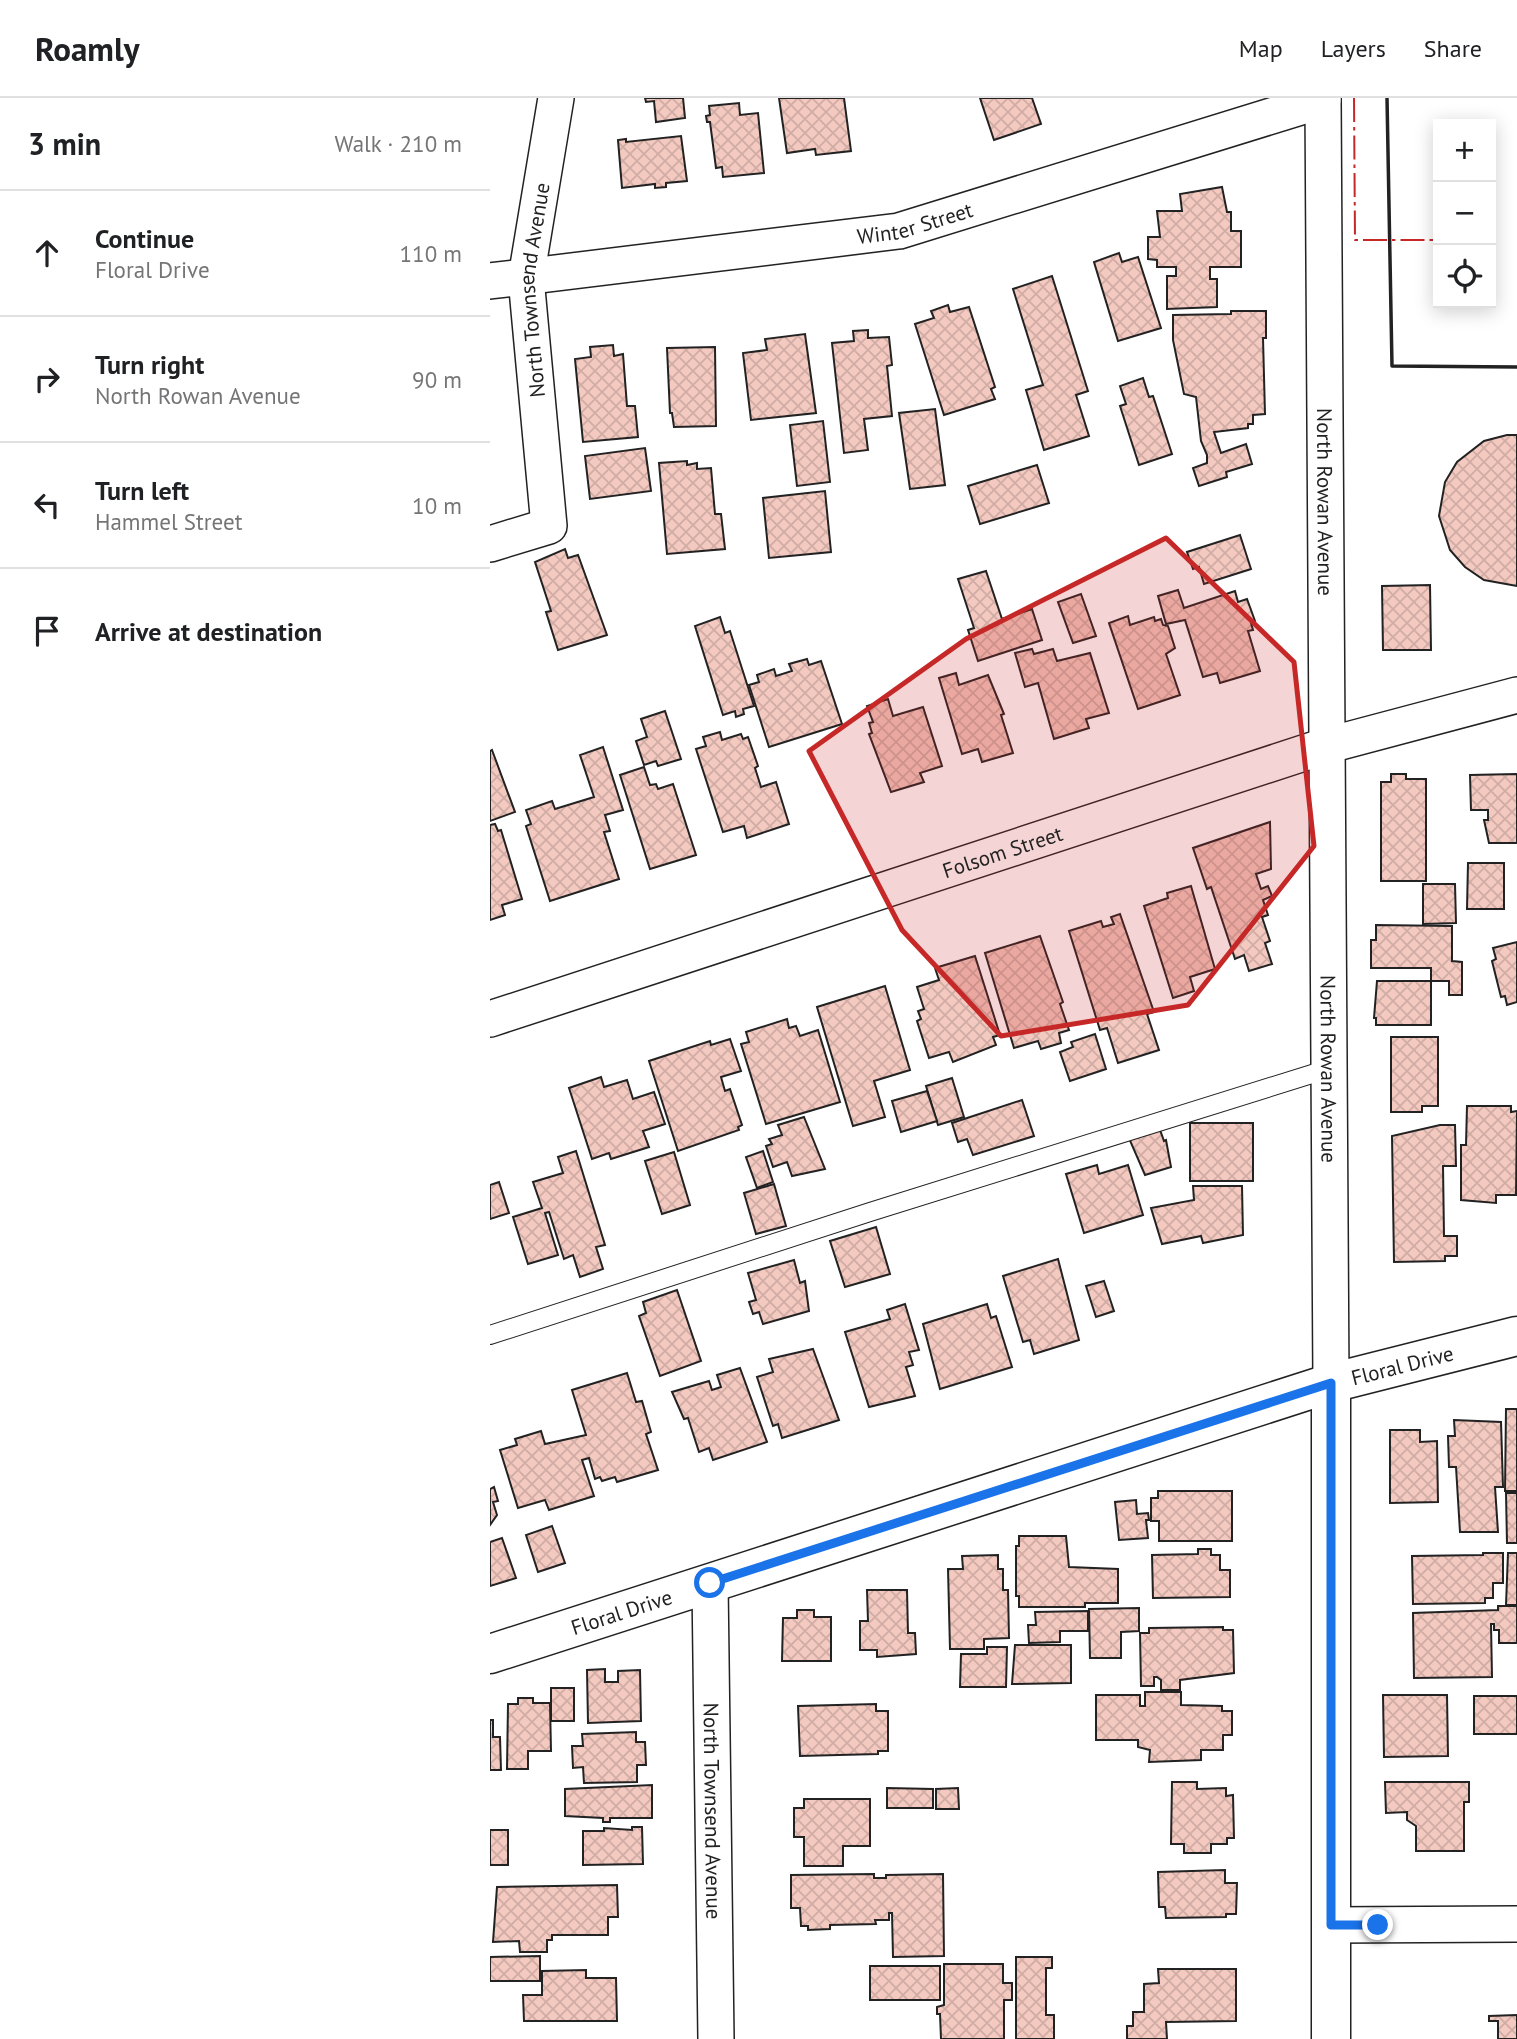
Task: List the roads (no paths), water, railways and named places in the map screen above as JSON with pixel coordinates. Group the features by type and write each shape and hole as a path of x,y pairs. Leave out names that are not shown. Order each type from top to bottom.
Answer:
{"street":[{"name":"North Townsend Avenue","path":"490,544 549,526 526,278 556,98"},
{"name":"Winter Street","path":"490,281 899,231 1323,99"},
{"name":"North Rowan Avenue","path":"1323,99 1331,1383 1331,2039"},
{"name":"Folsom Street","path":"490,1019 1325,746 1517,695"},
{"name":"Floral Drive","path":"490,1654 1331,1383 1517,1336"},
{"name":"North Townsend Avenue","path":"710,1583 716,2039"},
{"path":"1331,1925 1517,1924"}],"lane":[{"path":"490,1335 857,1216 1328,1069"}]}
